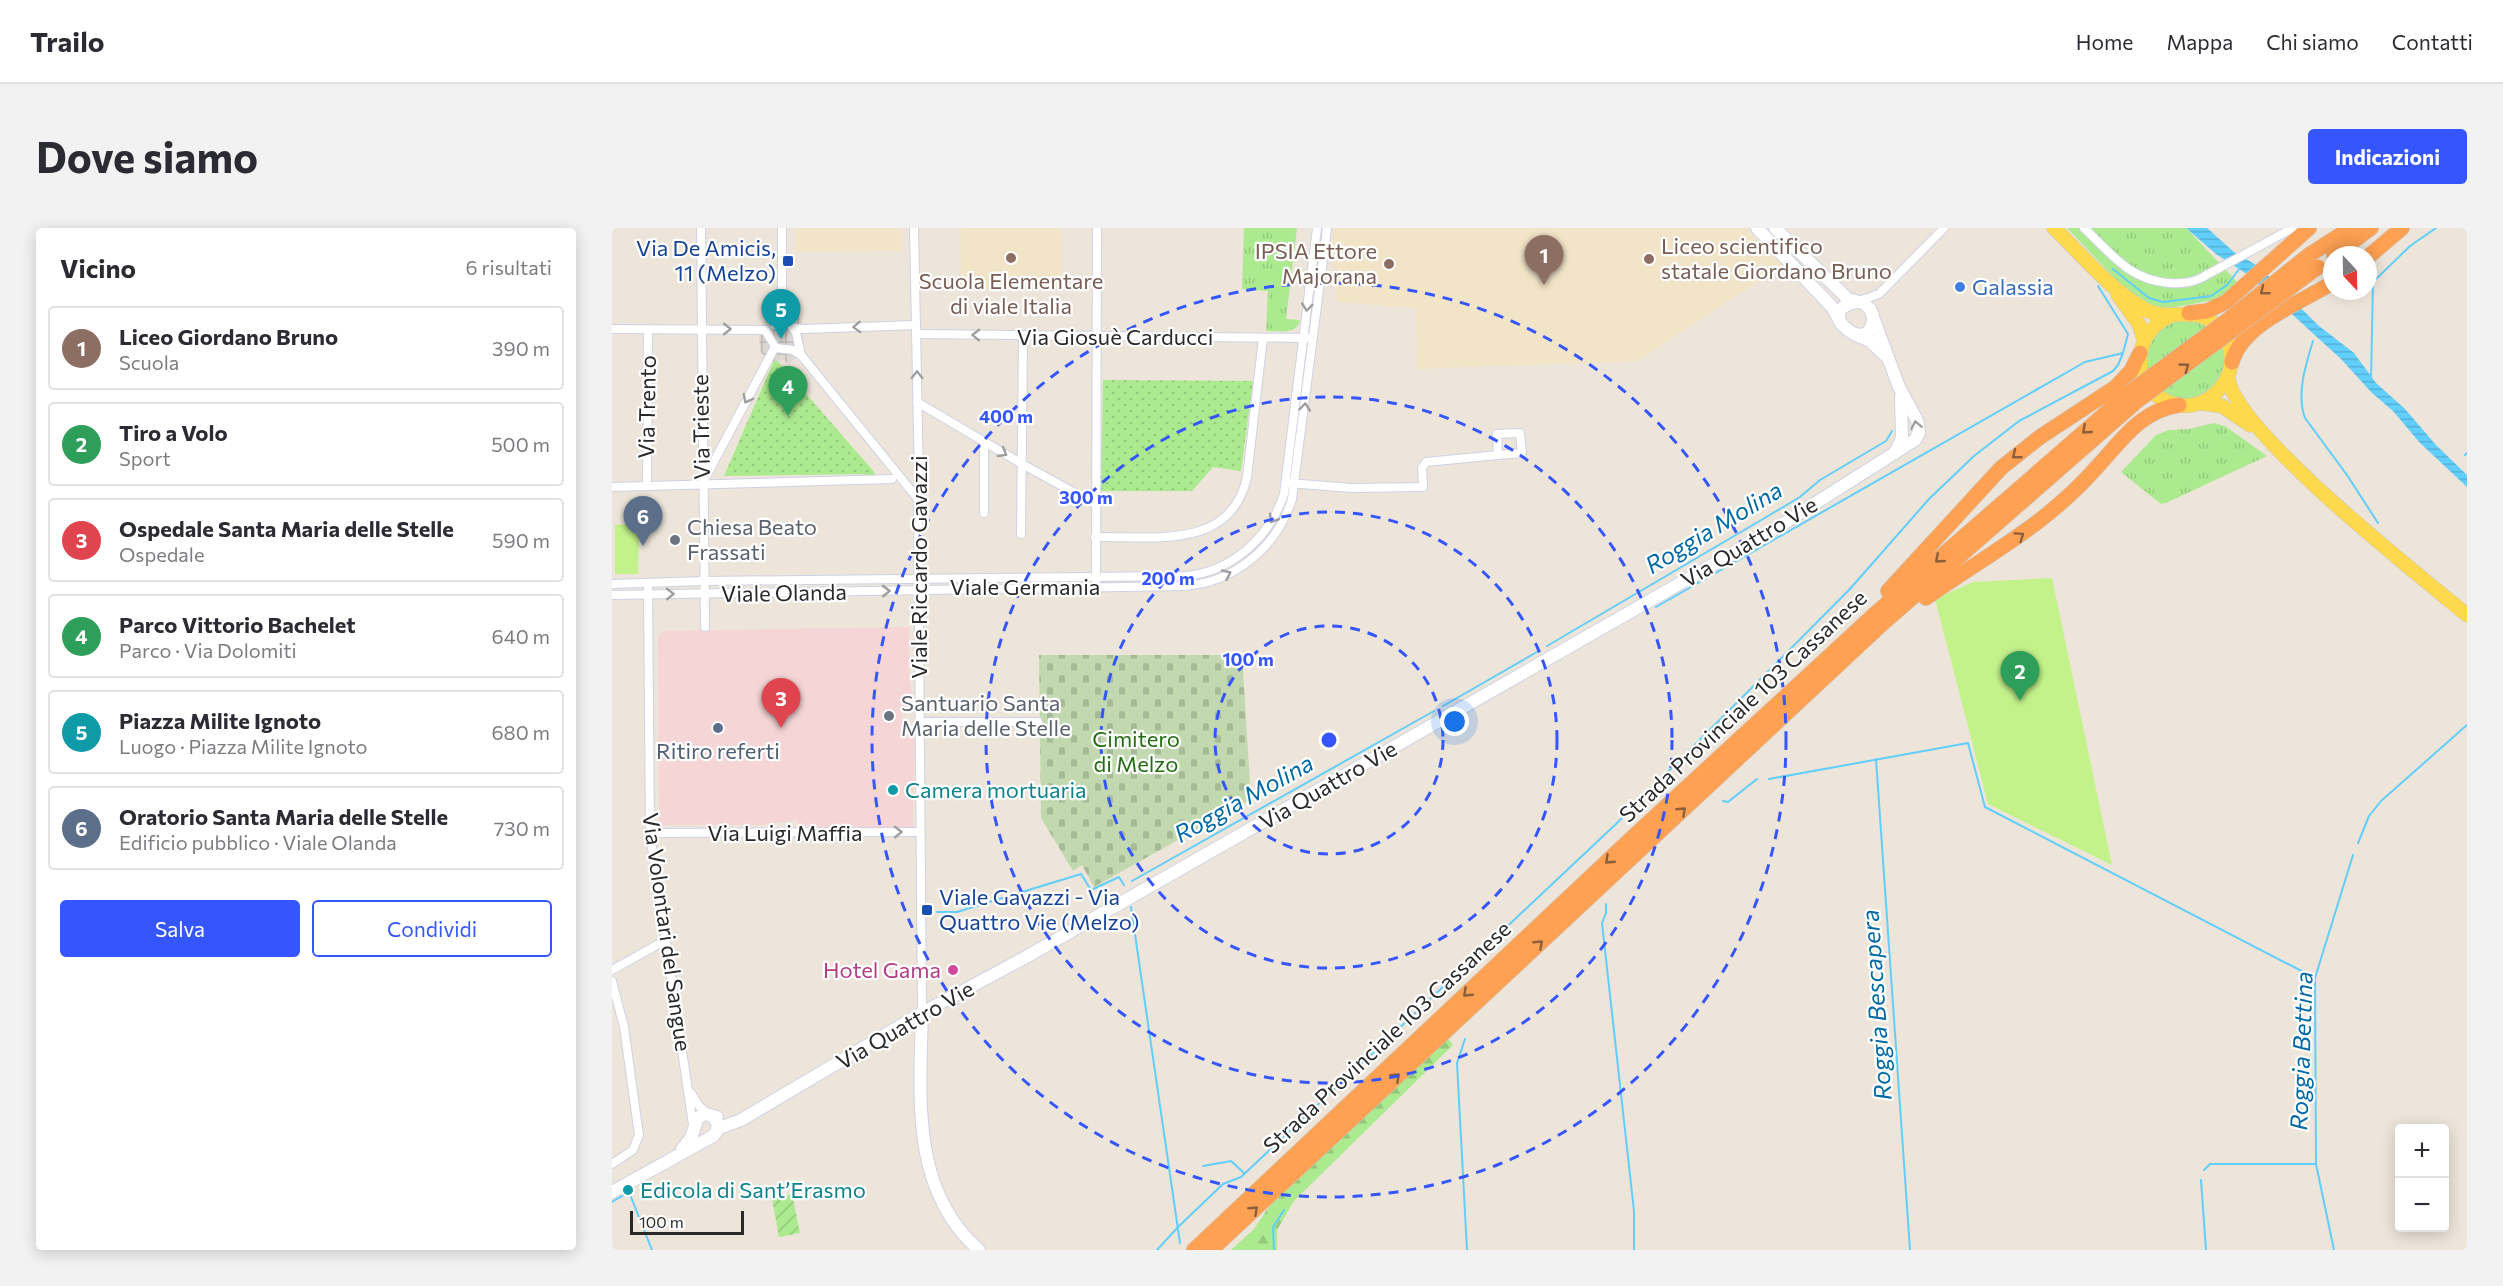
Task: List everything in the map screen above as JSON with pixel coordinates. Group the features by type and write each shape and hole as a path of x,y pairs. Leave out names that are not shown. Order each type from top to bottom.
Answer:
{"highway":[{"path":"2189,313 2207,311 2226,303 2309,228"},
{"name":"Strada Provinciale 103 Cassanese","path":"1194,1250 1633,837 1866,622 2134,397 2314,261 2351,228"},
{"name":"Strada Provinciale 103 Cassanese","path":"2347,246 2371,228"},
{"path":"2377,249 2402,228"},
{"name":"Strada Provinciale 103 Cassanese","path":"2314,261 2323,259"},
{"path":"2232,362 2244,339 2255,329 2323,288"},
{"path":"1633,837 1676,787 1894,585 1969,500 2001,468 2040,437 2116,387 2129,375 2142,346"},
{"name":"Strada Provinciale 103 Cassanese","path":"1211,1250 1882,624 2134,397"},
{"path":"1759,739 1900,616 1948,582 2012,542 2052,512 2146,416 2179,405"}],"main road":[{"path":"2054,228 2108,281 2147,311 2160,315 2189,313 2209,319 2224,333 2229,342 2232,362 2228,378 2216,395 2201,403"},
{"path":"2108,281 2139,324 2142,346 2139,363 2146,383 2160,398 2179,405 2201,403 2225,407 2260,430"},
{"path":"2142,346 2156,324 2173,315"},
{"path":"2228,378 2235,396 2260,430 2326,495 2467,615"}],"street":[{"name":"Via Trieste","path":"700,228 705,627"},
{"path":"782,228 783,308 801,355"},
{"name":"Viale Riccardo Gavazzi","path":"914,228 919,481 922,1013"},
{"path":"1096,587 1097,228"},
{"name":"Viale Germania","path":"919,591 930,588 1191,585 1216,579 1236,570 1261,551 1279,529 1289,508 1303,338 1317,228"},
{"name":"Viale Germania","path":"919,580 1187,576 1205,573 1227,564 1250,547 1268,527 1291,483 1314,338 1327,228"},
{"path":"1757,228 1832,307 1842,325 1853,334 1873,343 1890,362"},
{"path":"1775,228 1835,288 1849,300 1865,304 1872,312 1890,362"},
{"path":"1842,325 1840,317 1843,309 1849,303 1867,300 1879,294 1944,228"},
{"path":"2084,228 2131,272 2151,281 2187,283 2223,267 2293,228"},
{"path":"769,337 783,308"},
{"path":"1853,334 1861,333 1869,328 1873,320 1872,312"},
{"path":"775,325 782,323 793,330"},
{"path":"612,329 765,330 775,347 793,350 801,355 918,500"},
{"name":"Via Trento","path":"646,486 648,329"},
{"name":"Via Giosuè Carducci","path":"793,330 916,329 1023,336 1314,338"},
{"path":"786,350 794,344 793,330"},
{"path":"1021,534 1023,336"},
{"path":"1095,537 1170,537 1192,534 1215,525 1232,509 1244,489 1247,477 1263,338"},
{"path":"702,485 775,347"},
{"name":"Via Quattro Vie","path":"717,1129 759,1109 922,1013 1026,957 1545,662 1770,532 1894,454 1902,438 1903,417 1899,387 1890,362"},
{"path":"917,402 1095,504"},
{"path":"984,441 984,513"},
{"path":"1291,483 1350,488 1423,487 1424,463 1431,460 1498,455"},
{"path":"612,487 892,478"},
{"name":"Viale Olanda","path":"612,584 704,581 919,580"},
{"path":"648,595 649,586 657,582"},
{"name":"Viale Olanda","path":"612,595 919,591"},
{"name":"Via Volontari del Sangue","path":"648,595 650,833 694,1127"},
{"path":"919,722 1038,722"},
{"name":"Via Luigi Maffia","path":"650,833 920,831"},
{"path":"612,970 666,940"},
{"path":"612,981 624,1027 639,1135 635,1149 612,1164"},
{"path":"922,1013 920,1100 923,1141 928,1164 939,1195 951,1217 979,1250"},
{"name":"Via Volontari del Sangue","path":"690,1089 699,1106 710,1115"},
{"name":"Via Quattro Vie","path":"710,1115 730,1119 759,1109"},
{"path":"612,1192 713,1136 717,1129 716,1121 710,1115 698,1117 689,1141 675,1157"},
{"path":"694,1127 698,1136 707,1139"}],"shaded area":[{"path":"796,228 901,228 901,251 796,252"},
{"name":"Scuola Elementare di viale Italia","path":"960,228 1061,228 1062,288 961,290"},
{"path":"1334,228 1745,228 1783,265 1637,361 1417,369 1416,308 1337,302 1332,242"},
{"path":"777,308 790,308 802,321 804,350 788,364 784,360 772,362 760,352 759,329"},
{"path":"909,627 909,672 913,709 902,710 903,730 915,730 913,827 820,829 819,826 798,826 797,820 761,825 659,825 658,635 661,635 661,631"}],"green space":[{"path":"1244,228 1297,228 1286,319 1300,320 1298,325 1291,330 1266,331 1268,291 1242,289"},
{"path":"2067,228 2186,228 2239,284 2219,299 2170,308 2153,307 2119,283"},
{"path":"2174,319 2200,319 2224,341 2226,371 2223,378 2200,398 2183,400 2167,395 2154,385 2145,363 2149,340"},
{"path":"775,358 875,473 870,479 863,479 863,474 724,476"},
{"path":"1103,380 1253,381 1241,471 1213,467 1192,491 1101,491"},
{"path":"2214,423 2225,426 2267,456 2161,504 2121,472 2156,435 2169,430 2189,429"},
{"path":"639,524 638,574 615,574 615,525"},
{"path":"2052,578 2112,865 1988,804 1935,599 1973,582"},
{"name":"Cimitero di Melzo","path":"1039,655 1242,655 1251,799 1094,887 1082,865 1073,871 1041,818"},
{"path":"1447,1037 1453,1045 1294,1201 1277,1230 1277,1250 1231,1250 1254,1229 1268,1208"},
{"path":"792,1194 800,1233 779,1237 772,1199"}],"water":[{"path":"2186,228 2207,228 2234,252 2258,266 2319,326 2354,353 2376,383 2405,409 2436,445 2467,475 2467,487 2420,443 2393,411 2372,393 2341,359 2250,276 2216,254"}],"waterway":[{"path":"2371,379 2373,282 2410,246 2436,228"},
{"path":"2113,269 2149,298 2163,302 2211,296 2227,285 2240,268"},
{"path":"1656,607 2085,362 2123,353 2128,334 2098,286"},
{"path":"2313,341 2302,389 2302,409 2305,418 2347,475 2378,523"},
{"path":"1157,1250 1223,1184 1241,1177 1616,824 1849,590 1929,499 1974,456 2019,421 2113,371 2123,353"},
{"name":"Roggia Molina","path":"1547,646 1800,497 1820,480 1886,441 1892,431"},
{"name":"Roggia Molina","path":"1443,706 1537,652"},
{"name":"Roggia Molina","path":"1132,881 1434,711"},
{"path":"2358,843 2369,816 2381,801 2467,725"},
{"path":"1769,779 1968,743 1985,807 2315,978"},
{"name":"Roggia Bescapera","path":"1876,759 1910,1250"},
{"path":"1723,801 1728,802 1757,779"},
{"name":"Roggia Bettina","path":"2334,1250 2316,1164 2315,978 2353,855"},
{"name":"Roggia Molina","path":"937,912 957,912 1081,874 1091,890 1119,877 1124,885"},
{"path":"1606,904 1606,913 1602,923 1634,1211 1634,1250"},
{"path":"1131,907 1180,1243"},
{"path":"1465,1039 1457,1063 1467,1250"},
{"path":"1203,1166 1231,1161 1244,1173"},
{"path":"2204,1170 2210,1164 2315,1164"},
{"path":"2201,1180 2206,1250"},
{"path":"612,1202 629,1192 652,1250"},
{"path":"1274,1250 1273,1227 1284,1210"}],"place":[{"name":"Scuola Elementare di viale Italia","path":"1011,258"},
{"name":"Liceo scientifico statale Giordano Bruno","path":"1649,259"},
{"name":"Via De Amicis, 11 (Melzo)","path":"788,261"},
{"name":"IPSIA Ettore Majorana","path":"1389,264"},
{"name":"Liceo Giordano Bruno","path":"1544,285"},
{"name":"Galassia","path":"1960,287"},
{"name":"Piazza Milite Ignoto","path":"781,339"},
{"name":"Parco Vittorio Bachelet","path":"788,416"},
{"name":"Chiesa Beato Frassati","path":"675,540"},
{"name":"Oratorio Santa Maria delle Stelle","path":"643,546"},
{"name":"Tiro a Volo","path":"2020,701"},
{"name":"Santuario Santa Maria delle Stelle","path":"889,716"},
{"name":"Ritiro referti","path":"718,728"},
{"name":"Ospedale Santa Maria delle Stelle","path":"781,728"},
{"name":"Camera mortuaria","path":"893,790"},
{"name":"Viale Gavazzi - Via Quattro Vie (Melzo)","path":"927,910"},
{"name":"Hotel Gama","path":"953,970"},
{"name":"Edicola di Sant’Erasmo","path":"628,1190"}]}
